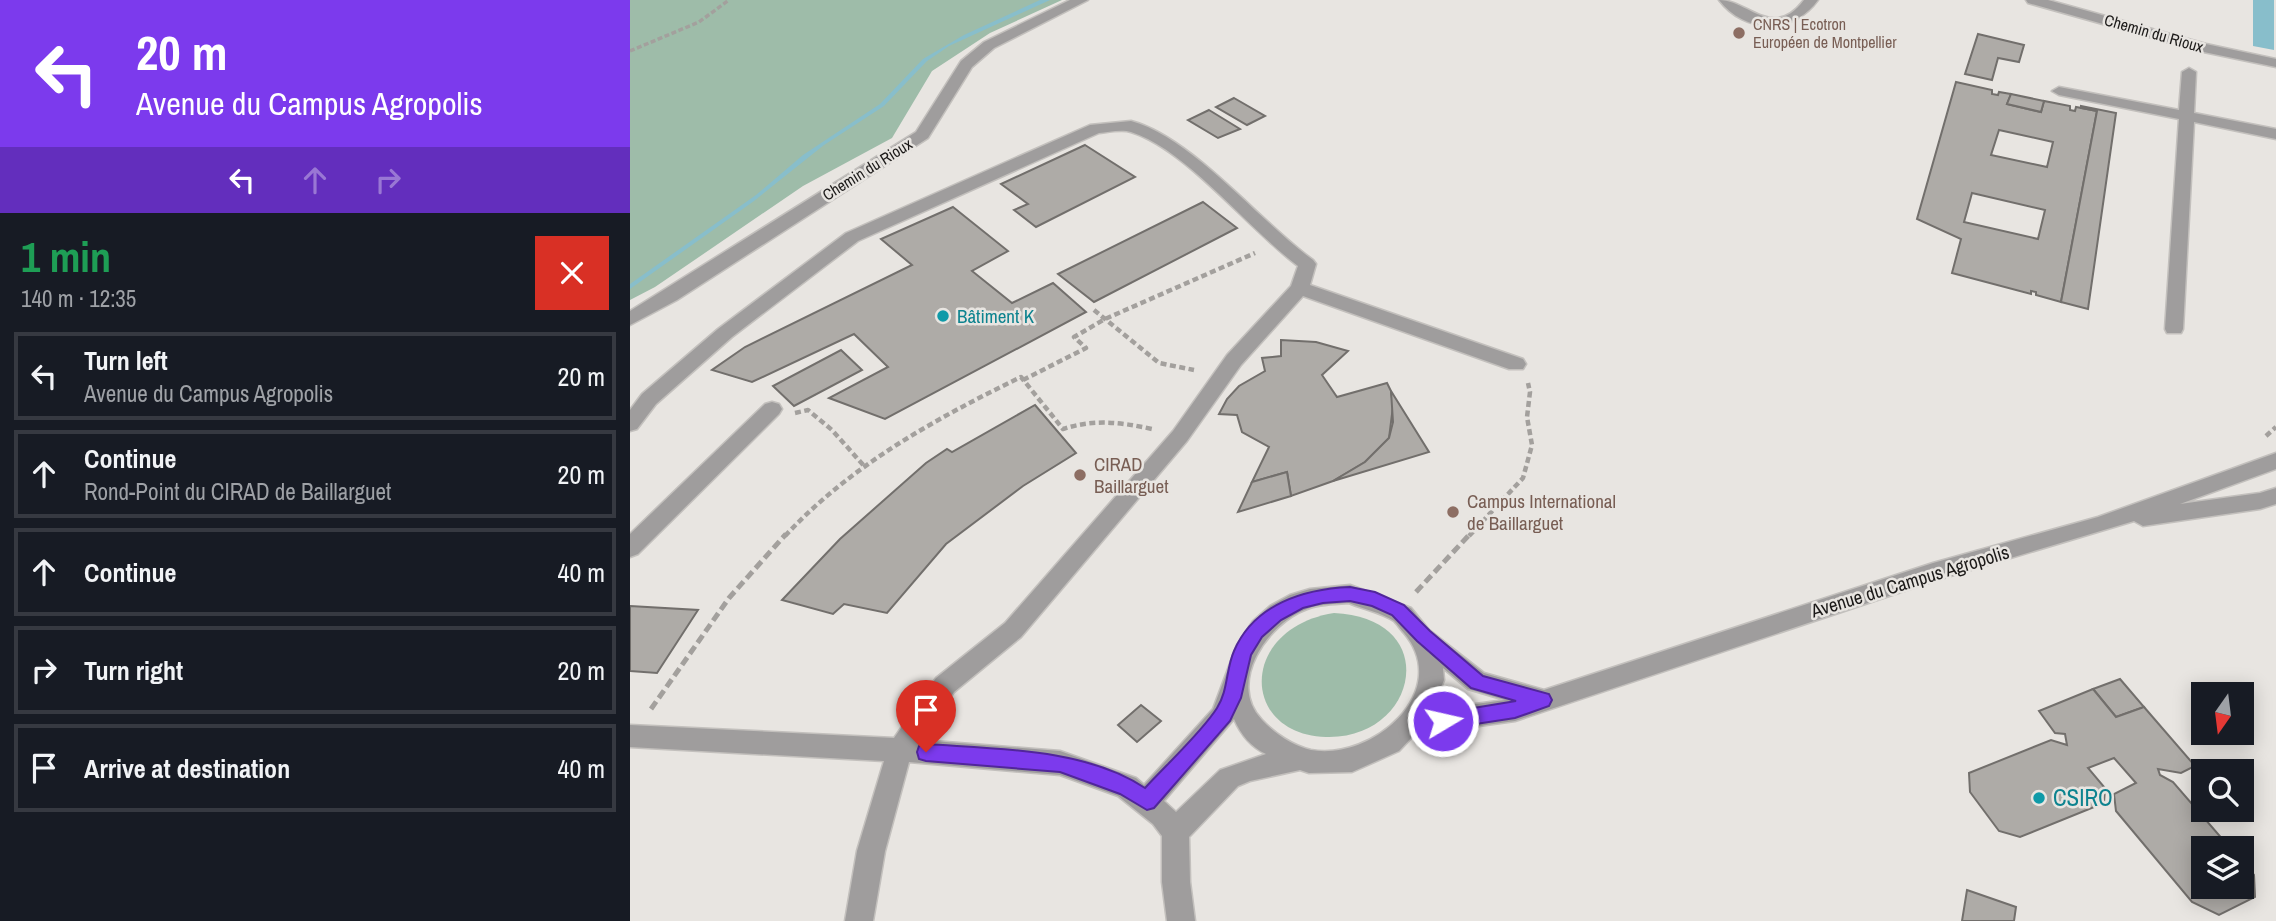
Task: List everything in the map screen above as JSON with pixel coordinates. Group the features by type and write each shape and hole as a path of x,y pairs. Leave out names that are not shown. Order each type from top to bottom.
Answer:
{"street":[{"name":"Chemin du Rioux","path":"630,319 671,296 922,135 966,64 989,45 1081,0"},
{"path":"1726,0 1748,17 1768,23 1790,20 1807,8 1811,0"},
{"name":"Chemin du Rioux","path":"2033,0 2120,22 2204,48 2276,64"},
{"path":"2174,330 2189,72"},
{"path":"2059,91 2276,134"},
{"path":"630,424 649,399 725,333 852,237 1096,128 1131,126 1190,160 1278,243 1307,264 1300,288 1222,376 1180,436 1013,630 945,685 900,750 871,850 860,898 859,921"},
{"path":"1300,288 1516,364"},
{"path":"630,548 772,409"},
{"name":"Avenue du Campus Agropolis","path":"1413,724 1515,710 1933,572 2102,524 2208,483 2276,461"},
{"path":"2102,524 2260,501 2276,496"},
{"path":"1147,801 1223,715 1231,698 1242,653 1256,632 1275,614 1298,602 1323,596 1350,594 1375,599 1398,610 1423,636 1477,682 1543,700"},
{"path":"1175,832 1229,778 1248,770 1300,758 1341,761 1363,757 1399,738 1413,724 1427,703 1433,680 1432,657 1423,636"},
{"path":"1236,676 1237,697 1244,717 1258,735 1277,749 1300,758"},
{"path":"632,736 900,750 1060,763 1127,787 1147,801 1175,832 1176,882 1181,921"}],"path":[{"path":"630,51 699,22 729,0"},
{"path":"1023,380 1086,348 1074,337 1105,319 1278,243"},
{"path":"1094,310 1159,362 1222,376"},
{"path":"1398,610 1456,552 1523,478 1532,445 1527,417 1530,392 1527,377 1516,364"},
{"path":"632,736 674,672 740,585 772,548 824,499 893,445 962,406 1021,377 1063,429 1079,423 1110,419 1180,436"},
{"path":"772,409 790,414 808,410 832,429 865,467"}],"green space":[{"path":"630,0 1062,0 990,33 932,71 892,138 803,186 655,287 630,300"},
{"path":"1334,613 1369,620 1392,635 1404,655 1406,678 1398,700 1382,720 1357,733 1326,737 1297,731 1277,718 1265,700 1262,680 1267,658 1280,638 1303,623"}],"water":[{"path":"1040,0 1050,0 949,46 927,61 884,106 824,145 754,201 630,289 630,284 756,195 803,155 880,104 923,59 964,35"},
{"path":"2253,0 2274,0 2274,50 2253,46"}],"building":[{"path":"1978,34 2024,45 2019,62 1998,58 1992,80 1965,74"},
{"path":"1956,82 1992,90 1992,94 2011,94 2007,104 2041,112 2044,101 2070,106 2070,110 2075,111 2076,107 2097,111 2061,302 2036,295 2036,292 2031,291 2031,294 1952,273 1961,239 1917,219","holes":["1999,130 2053,142 2047,167 1991,155","1972,193 2045,210 2038,239 1964,222"]},
{"path":"2011,94 2044,101 2041,112 2007,104"},
{"path":"1234,98 1265,116 1247,125 1216,107"},
{"path":"2081,106 2116,113 2088,309 2061,302 2097,111"},
{"path":"1209,110 1240,129 1218,138 1188,120"},
{"path":"1085,145 1135,177 1036,227 1014,210 1028,204 1001,184"},
{"path":"1203,202 1237,228 1094,302 1058,274"},
{"name":"Bâtiment K","path":"953,207 1008,251 972,271 1012,303 1053,283 1086,312 885,419 829,398 888,367 854,334 752,382 712,370 745,347 912,265 881,239"},
{"path":"1281,340 1316,342 1348,351 1322,375 1337,397 1387,383 1393,406 1389,438 1365,462 1333,481 1291,496 1287,472 1252,482 1269,447 1242,432 1237,415 1219,414 1227,399 1239,386 1265,371 1262,358 1281,356"},
{"path":"841,350 862,370 794,406 773,386"},
{"path":"1391,391 1429,452 1333,481 1365,462 1389,438 1393,422"},
{"path":"1035,405 1076,453 1023,486 946,544 887,613 844,604 833,614 782,600 840,539 926,463 947,449 952,452"},
{"path":"1287,472 1291,496 1238,512 1252,482"},
{"path":"630,606 698,610 657,673 630,671"},
{"path":"2120,679 2144,707 2116,717 2093,689"},
{"name":"CSIRO","path":"2093,689 2116,717 2144,707 2191,761 2191,768 2181,773 2158,769 2160,775 2173,782 2191,803 2191,822 2208,822 2220,836 2191,836 2191,899 2251,899 2219,915 2192,902 2116,811 2114,794 2136,783 2114,758 2088,768 2105,788 2104,803 2020,837 1999,831 1970,792 1969,773 2051,740 2067,745 2065,734 2055,733 2039,711"},
{"path":"1141,705 1161,721 1137,742 1118,725"},
{"path":"1967,890 2016,907 2014,921 1962,921"}],"place":[{"name":"CNRS | Ecotron Européen de Montpellier","path":"1739,33"},
{"name":"Bâtiment K","path":"943,316"},
{"name":"CIRAD Baillarguet","path":"1080,475"},
{"name":"Campus International de Baillarguet","path":"1453,512"},
{"name":"CSIRO","path":"2039,798"}],"route":[{"path":"926,752 1060,763 1127,787 1147,801 1223,715 1231,698 1242,653 1256,632 1275,614 1298,602 1323,596 1350,594 1375,599 1398,610 1423,636 1477,682 1543,700 1515,710 1443,721"}]}
